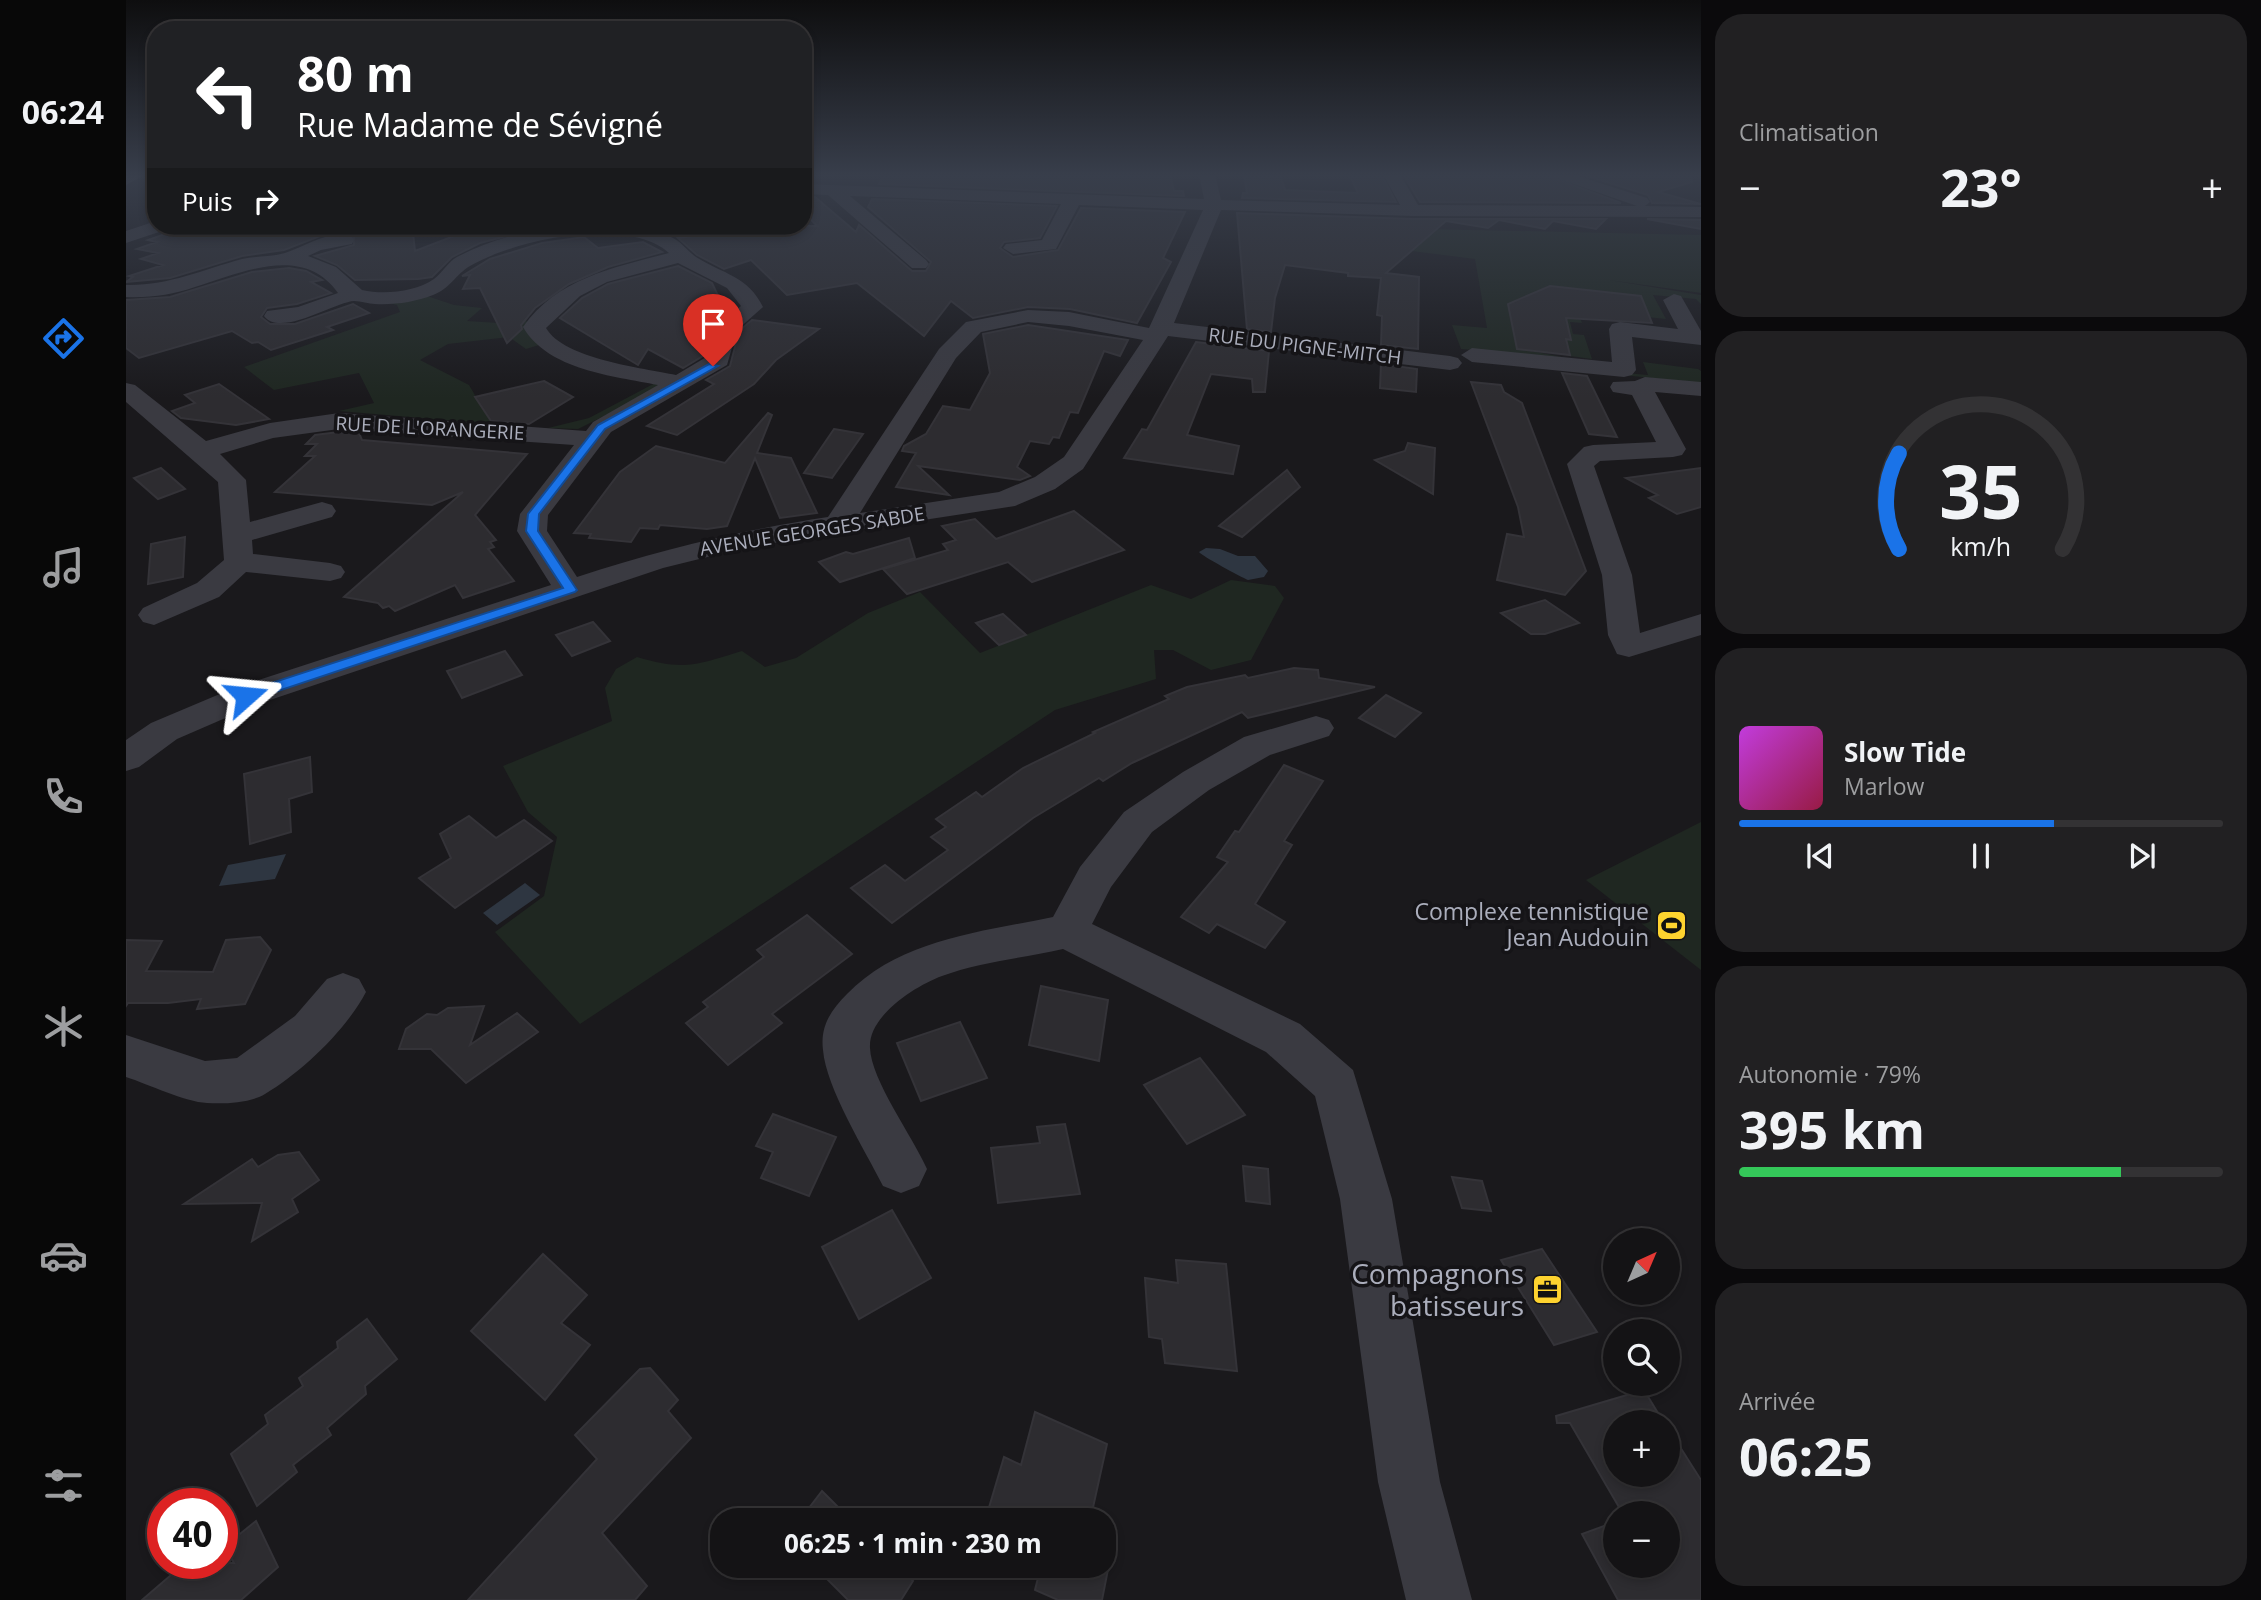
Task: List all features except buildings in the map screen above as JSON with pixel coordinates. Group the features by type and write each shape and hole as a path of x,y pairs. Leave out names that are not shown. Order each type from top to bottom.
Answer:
{"street":[{"path":"287,259 308,249"},
{"path":"275,316 301,313 354,295 397,297 432,289 448,278 458,264 488,249"},
{"path":"570,590 532,531 531,522 602,427 719,360 727,328 752,307 730,279 681,256 674,249"},
{"path":"901,249 919,264"},
{"name":"AVENUE GEORGES SABDE","path":"126,758 164,731 195,716 708,546 1004,500 1056,477 1074,463 1158,332 1195,249"},
{"path":"681,256 600,278 573,292 534,327 544,342 570,356 682,383"},
{"path":"126,291 166,288 251,262 287,259 313,264 337,276 345,289 354,295"},
{"path":"1674,300 1697,337"},
{"name":"RUE DU PIGNE-MITCH","path":"837,526 947,354 974,327 1028,316 1158,332 1461,359 1624,370 1620,329 1697,337"},
{"path":"1533,381 1641,389"},
{"path":"1641,389 1645,384 1701,389"},
{"path":"1641,389 1674,449 1593,453 1580,464 1617,575 1624,635 1629,647 1701,624"},
{"path":"126,390 202,451 232,480 238,548"},
{"name":"RUE DE L'ORANGERIE","path":"202,451 270,431 339,421 592,439"},
{"path":"154,615 208,590 238,548 322,511"},
{"path":"238,548 330,572"},
{"path":"1067,931 1095,878 1138,822 1196,781 1258,746 1316,728"},
{"path":"901,1169 852,1073 846,1049 848,1024 878,992 917,967 965,952 1067,931 1283,1038 1336,1085 1366,1199 1409,1482 1439,1600"},
{"path":"126,1055 205,1082 247,1080 311,1030 343,992"}],"shaded area":[{"path":"1393,249 1701,249 1701,293 1609,280 1701,295 1701,304 1696,299 1653,295 1666,319 1577,310 1582,323 1570,322 1573,334 1584,335 1592,359 1570,356 1566,339 1571,340 1570,336 1522,349 1562,357 1461,349 1452,325 1487,328 1475,259"},
{"path":"427,296 454,305 482,308 467,321 499,323 525,318 539,345 526,349 509,337 448,344 420,360 469,385 492,424 339,411 374,403 359,373 274,390 244,367 400,312 397,305 386,302"},
{"path":"1466,359 1648,375 1643,362 1698,369 1701,371 1701,383"},
{"path":"657,382 668,384 578,429 548,428 589,418"},
{"path":"1206,548 1220,549 1238,556 1255,556 1268,571 1264,577 1248,580 1199,552"},
{"path":"1231,580 1275,586 1284,598 1251,660 1211,670 1173,650 1154,650 1156,679 1055,710 580,1024 495,932 544,896 557,837 528,812 503,766 612,721 605,688 616,669 637,657 679,665 713,660 742,651 765,667 796,658 868,613 920,592 980,653 1151,585 1191,599"},
{"name":"Complexe tennistique Jean Audouin","path":"1701,822 1701,970 1586,880"},
{"path":"286,854 275,879 219,886 228,865"},
{"path":"525,883 540,895 497,925 483,913"}],"place":[{"name":"Complexe tennistique Jean Audouin","path":"1672,925"},
{"name":"Compagnons batisseurs","path":"1547,1290"}],"route":[{"path":"246,696 570,590 532,531 534,514 602,427 713,366"}]}
